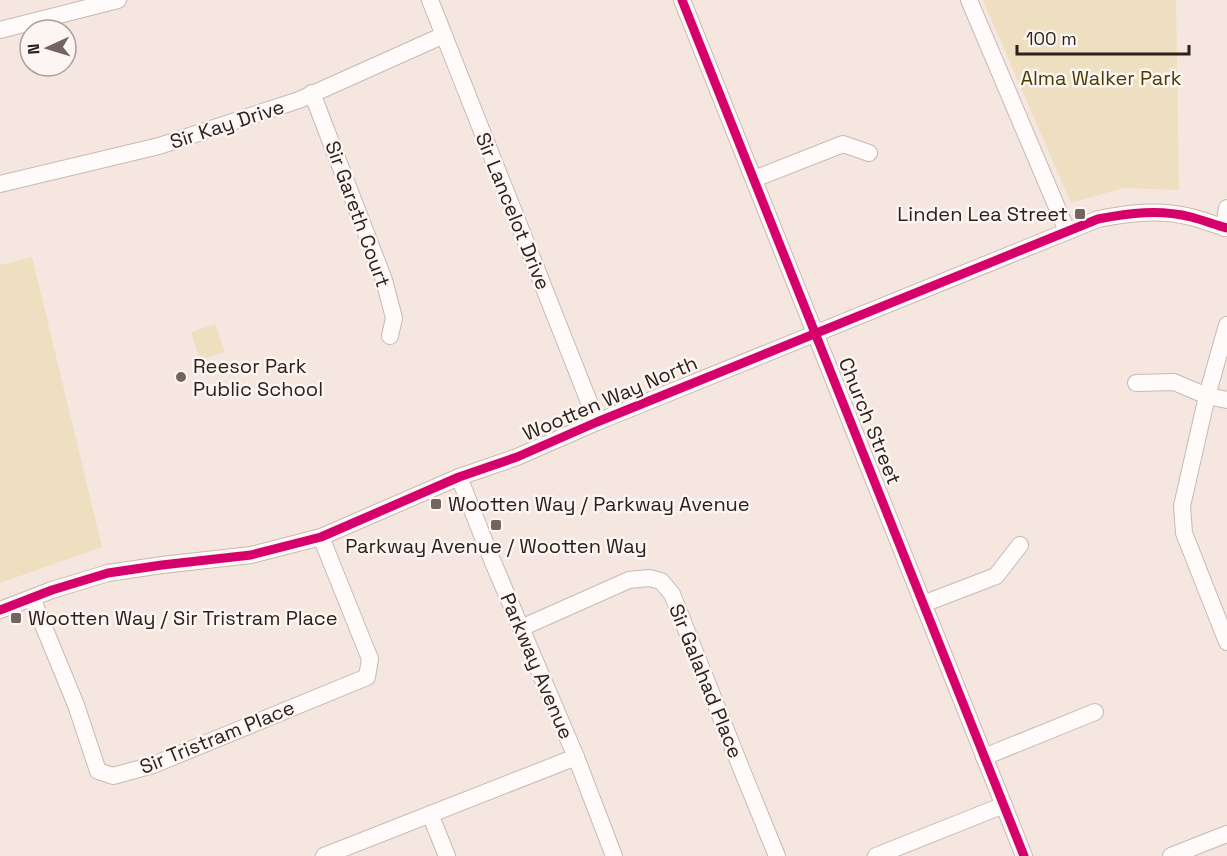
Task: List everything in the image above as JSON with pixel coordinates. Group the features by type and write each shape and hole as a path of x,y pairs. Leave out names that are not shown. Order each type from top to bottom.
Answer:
{"street":[{"path":"0,30 118,0"},
{"name":"Sir Lancelot Drive","path":"430,0 597,422"},
{"name":"Church Street","path":"682,0 1024,856"},
{"path":"969,0 1068,231"},
{"name":"Sir Kay Drive","path":"0,184 159,146 298,100 444,35"},
{"name":"Sir Gareth Court","path":"312,93 384,280 394,318 390,336"},
{"path":"754,179 843,144 868,153"},
{"path":"1225,228 1227,208"},
{"name":"Wootten Way North","path":"0,610 52,590 108,573 251,555 321,537 459,477 517,457 597,422 1098,219 1127,213 1152,212 1190,217 1225,228"},
{"path":"1227,325 1207,396 1182,506 1184,533 1227,642"},
{"path":"1136,382 1174,382 1207,396 1227,400"},
{"name":"Parkway Avenue","path":"459,477 576,757 614,856"},
{"name":"Sir Tristram Place","path":"32,598 76,705 98,771 113,776 153,765 367,677 370,659 321,537"},
{"path":"923,604 996,576 1020,545"},
{"name":"Sir Galahad Place","path":"521,628 629,580 650,578 661,581 672,594 777,856"},
{"path":"984,757 1095,712"},
{"path":"324,856 576,757"},
{"path":"876,856 1004,805"},
{"path":"430,814 447,856"},
{"path":"1171,856 1227,834"}],"green space":[{"name":"Alma Walker Park","path":"983,0 1176,0 1179,190 1123,188 1071,203"},
{"path":"32,257 102,547 0,583 0,265"},
{"path":"215,324 225,352 200,360 191,332"}],"cycle path":[{"path":"682,0 1024,856"},
{"path":"0,610 52,590 108,573 251,555 321,537 459,477 517,457 597,422 1098,219 1133,214 1167,213 1191,217 1227,228"}],"place":[{"name":"Linden Lea Street","path":"1080,214"},
{"name":"Reesor Park Public School","path":"181,377"},
{"name":"Wootten Way / Parkway Avenue","path":"436,504"},
{"name":"Parkway Avenue / Wootten Way","path":"496,525"},
{"name":"Wootten Way / Sir Tristram Place","path":"16,618"}]}
